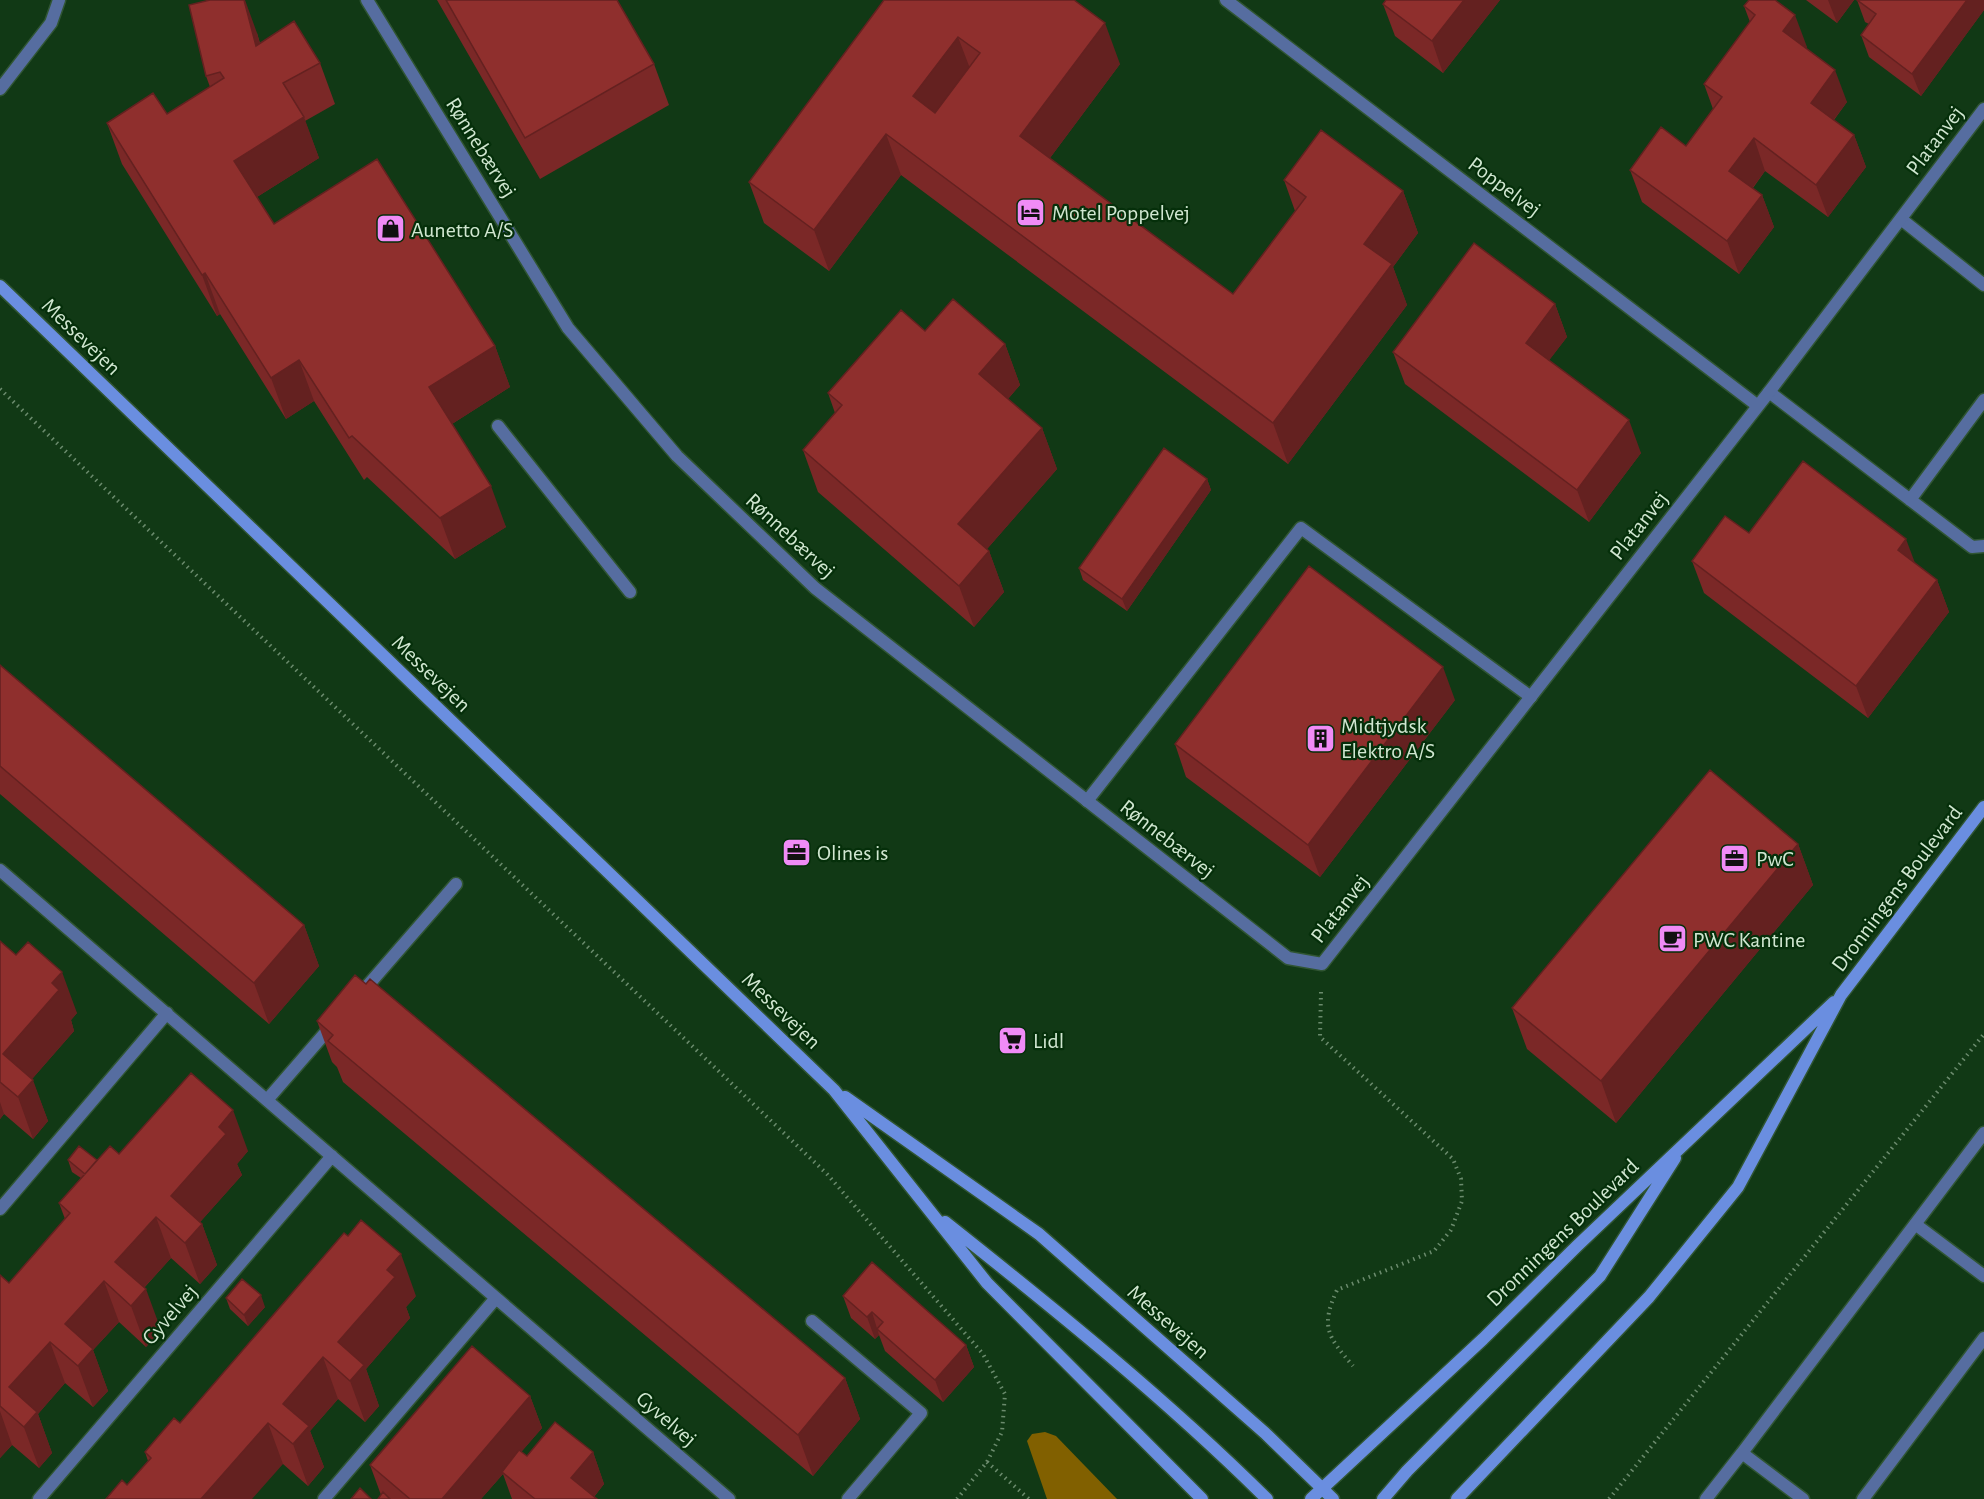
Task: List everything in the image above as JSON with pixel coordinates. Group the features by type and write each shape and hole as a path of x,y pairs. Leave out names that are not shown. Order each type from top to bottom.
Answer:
{"main road":[{"name":"Messevejen","path":"0,286 834,1090 987,1283 1202,1499"},
{"name":"Dronningens Boulevard","path":"1456,1499 1551,1403 1649,1297 1738,1187 1841,995 1984,807"},
{"name":"Dronningens Boulevard","path":"1311,1499 1322,1493 1841,995"},
{"name":"Messevejen","path":"834,1090 1039,1234 1265,1433 1322,1493 1333,1499"},
{"path":"1383,1499 1407,1471 1600,1276 1686,1142"},
{"path":"928,1208 1071,1321 1228,1461 1267,1499"}],"street":[{"path":"0,89 14,75 51,22 58,0"},
{"name":"Rønnebærvej","path":"367,0 568,328 677,456 815,588 1288,958 1322,964"},
{"name":"Poppelvej","path":"1226,0 1758,406"},
{"name":"Platanvej","path":"1322,964 1769,392 1984,109"},
{"path":"1901,219 1984,285"},
{"path":"1769,392 1972,547 1984,546"},
{"path":"1910,500 1984,400"},
{"path":"498,426 630,592"},
{"path":"1087,801 1301,528 1531,697"},
{"name":"Gyvelvej","path":"0,870 729,1499"},
{"path":"267,1100 456,884"},
{"path":"0,1209 167,1014"},
{"path":"1706,1499 1984,1133"},
{"name":"Gyvelvej","path":"39,1499 332,1156"},
{"path":"1915,1224 1984,1276"},
{"path":"324,1499 496,1298"},
{"path":"812,1321 921,1413 848,1499"},
{"path":"1863,1499 1984,1338"},
{"path":"1742,1453 1803,1499"}],"path":[{"path":"0,389 827,1174 983,1354 1005,1394 1002,1432 987,1462 957,1499"},
{"path":"1322,964 1320,1037 1453,1159 1461,1179 1462,1201 1451,1230 1434,1251 1337,1290 1328,1310 1331,1341 1353,1366"},
{"path":"1609,1499 1984,1034"},
{"path":"987,1462 1029,1499"}],"shaded area":[{"path":"1045,1432 1056,1436 1117,1499 1047,1499 1027,1441 1032,1434"}],"building":[{"path":"210,0 244,0 256,46 294,21 320,63 283,83 304,117 234,161 274,224 377,159 495,346 429,387 491,486 440,518 352,436 349,438 299,360 271,378 205,273 202,275 107,123 153,93 167,114 224,78 220,72 206,76 189,5"},
{"path":"446,0 617,0 654,64 525,138"},
{"path":"884,0 1074,0 1105,23 1020,136 1233,294 1306,197 1284,180 1321,130 1403,191 1364,244 1392,264 1273,423 886,134 814,230 749,182","holes":["958,37 980,53 935,113 913,96"]},
{"path":"1386,0 1464,0 1432,41 1383,4"},
{"path":"1749,0 1775,0 1795,15 1783,31 1835,70 1811,103 1854,135 1816,185 1754,138 1729,171 1762,195 1727,241 1630,170 1661,127 1686,146 1722,97 1704,84 1755,15 1744,6"},
{"path":"1857,0 1967,0 1912,74 1861,35 1876,14"},
{"path":"1474,243 1555,304 1526,343 1629,420 1577,490 1393,352"},
{"path":"953,299 1005,344 979,374 1042,428 958,524 989,551 959,586 803,450 842,405 828,393 901,310 925,331"},
{"path":"1164,448 1207,479 1122,599 1079,568"},
{"path":"1803,461 1906,539 1898,550 1937,580 1856,686 1692,561 1725,516 1749,533"},
{"name":"Midtjydsk Elektro A/S","path":"1309,566 1443,667 1308,845 1175,744"},
{"path":"0,665 304,925 254,983 0,766"},
{"path":"1710,770 1798,844 1601,1081 1512,1008"},
{"path":"0,941 16,955 28,942 62,972 52,983 59,990 3,1054 33,1080 18,1097 0,1082"},
{"path":"355,975 366,984 370,979 845,1378 798,1435 328,1041 333,1035 317,1021"},
{"path":"191,1073 233,1110 219,1127 226,1134 171,1196 202,1224 185,1243 156,1217 115,1262 146,1289 131,1306 104,1281 65,1324 93,1349 78,1366 50,1342 9,1387 37,1412 24,1427 0,1406 0,1275 9,1283 70,1213 59,1203 110,1146 119,1154"},
{"path":"79,1146 97,1160 85,1174 68,1160"},
{"path":"361,1220 401,1254 387,1270 395,1277 338,1342 364,1365 350,1381 323,1357 283,1404 309,1426 293,1444 268,1423 201,1499 106,1499 122,1480 127,1485 151,1458 145,1452 174,1418 180,1423 344,1233 348,1236"},
{"path":"872,1262 966,1345 935,1380 877,1329 883,1322 872,1312 867,1317 843,1296"},
{"path":"242,1279 261,1295 244,1315 226,1298"},
{"path":"472,1346 530,1396 442,1499 410,1499 370,1465"},
{"path":"555,1422 593,1452 571,1478 597,1499 535,1499 502,1472 519,1450 527,1456"},
{"path":"360,1488 371,1499 351,1499"},
{"path":"383,1492 390,1499 378,1499"}],"place":[{"name":"Motel Poppelvej","path":"1031,212"},
{"name":"Aunetto A/S","path":"390,229"},
{"name":"Midtjydsk Elektro A/S","path":"1320,738"},
{"name":"Olines is","path":"796,852"},
{"name":"PwC","path":"1735,858"},
{"name":"PWC Kantine","path":"1672,939"},
{"name":"Lidl","path":"1012,1040"}]}
